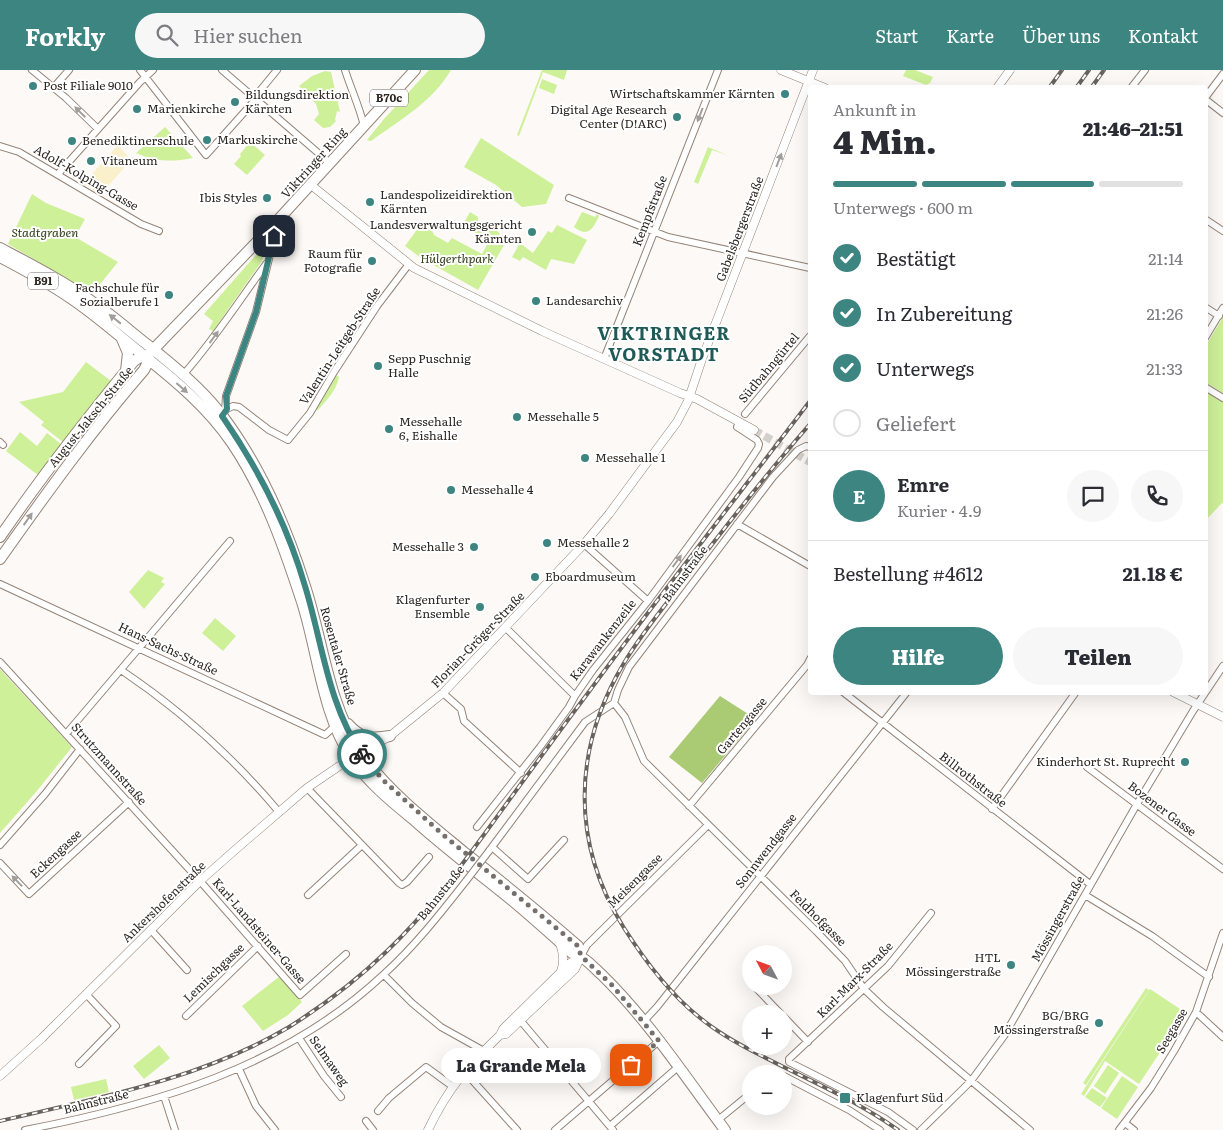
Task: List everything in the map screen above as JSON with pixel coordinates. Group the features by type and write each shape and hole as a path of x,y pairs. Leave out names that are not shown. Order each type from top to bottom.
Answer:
{"main road":[{"name":"Viktringer Ring","path":"150,353 331,164 415,70"},
{"name":"B91","path":"0,248 94,303 150,353"},
{"name":"B91","path":"0,257 68,296 120,337 150,353"},
{"path":"120,337 128,353 126,372"},
{"name":"August-Jaksch-Straße","path":"0,538 72,438 126,372 140,357 150,353"},
{"name":"August-Jaksch-Straße","path":"0,559 69,462 102,419 144,370 150,353"},
{"name":"Rosentaler Straße","path":"150,353 183,375 207,398 222,415 257,470 285,531 304,583 337,704 355,746 351,758 362,772 434,838 510,898 559,941 577,951"},
{"name":"Rosentaler Straße","path":"150,353 197,401 222,415 238,453 264,502 283,545 303,606 335,726 355,746 382,779 577,951 612,985 659,1041 725,1130"},
{"path":"344,719 362,735 374,739 390,736"}],"street":[{"path":"32,70 62,94 98,129"},
{"path":"54,87 69,70"},
{"path":"140,70 206,155 277,70"},
{"path":"58,174 104,121 153,70"},
{"path":"222,70 331,164"},
{"path":"346,70 364,126"},
{"name":"Kempfstraße","path":"604,359 718,70"},
{"path":"781,70 818,85"},
{"name":"Gabelsbergerstraße","path":"690,396 702,359 813,70"},
{"path":"999,85 1010,70"},
{"path":"1133,85 1145,70"},
{"path":"1208,94 1223,74"},
{"path":"1208,100 1223,113"},
{"name":"Adolf-Kolping-Gasse","path":"0,146 19,152 141,224 159,231"},
{"path":"311,185 409,264 542,331 690,396 754,430"},
{"path":"568,198 668,237 808,268"},
{"path":"222,415 226,396 256,312 278,220"},
{"path":"1208,221 1223,231"},
{"path":"183,375 214,339 268,262"},
{"name":"Valentin-Leitgeb-Straße","path":"222,415 233,406 239,408 269,430 288,440 310,413 377,306 409,264"},
{"path":"1208,333 1223,308"},
{"path":"1208,309 1219,316"},
{"name":"Südbahngürtel","path":"745,414 808,338"},
{"path":"1208,389 1223,398"},
{"name":"Florian-Gröger-Straße","path":"351,758 355,746 390,736 443,693 506,628 584,544 609,514 677,422 690,396"},
{"name":"Karawankenzeile","path":"477,827 521,773 570,707 575,696 648,601 739,477 758,448 757,440 737,427 739,422"},
{"name":"Bahnstraße","path":"25,1130 56,1127 164,1096 238,1069 299,1038 335,1014 384,975 466,882 585,722 614,703 629,667 772,477 798,450 808,446"},
{"path":"737,524 808,565"},
{"path":"66,734 230,541"},
{"path":"584,544 648,601"},
{"name":"Hans-Sachs-Straße","path":"0,584 300,723 355,746"},
{"path":"506,628 575,696"},
{"name":"Strutzmannstraße","path":"0,662 200,881"},
{"name":"Gartengasse","path":"689,806 808,665"},
{"name":"Mössingerstraße","path":"1208,688 1223,666"},
{"path":"121,670 156,694 214,742 250,778 279,812"},
{"path":"443,693 460,708 464,721 521,773"},
{"name":"Billrothstraße","path":"847,695 1090,884"},
{"name":"Sonnwendgasse","path":"643,1022 658,1007 905,695"},
{"path":"992,809 1074,695"},
{"path":"1179,695 1223,717"},
{"name":"Mössingerstraße","path":"921,1130 971,1081 1004,1036 1090,884 1204,695"},
{"name":"Feldhofgasse","path":"614,703 625,717 644,761 839,955 864,989 1030,1130"},
{"path":"325,734 335,726"},
{"path":"0,845 80,749"},
{"name":"Ankershofenstraße","path":"1,1073 42,1038 200,881 307,788 351,758"},
{"name":"Bozener Gasse","path":"1087,767 1223,868"},
{"path":"307,788 398,883 402,885 407,882 429,857"},
{"name":"Eckengasse","path":"0,864 29,894 128,802"},
{"name":"Meisengasse","path":"577,951 587,945 708,825"},
{"path":"490,849 528,879 564,840"},
{"path":"308,895 362,845"},
{"name":"Karl-Landsteiner-Gasse","path":"200,881 300,995 346,954"},
{"path":"1084,895 1152,936 1209,977"},
{"name":"Karl-Marx-Straße","path":"913,1130 888,1112 789,1062 789,1059 888,966 931,913"},
{"path":"151,930 187,970"},
{"name":"Seegasse","path":"1119,1130 1150,1088 1196,1012 1223,933"},
{"path":"559,941 563,958 560,974"},
{"name":"Lemischgasse","path":"186,1016 258,946"},
{"path":"428,1130 444,1098 464,1071 500,1035 503,1029 560,974 570,963 577,951"},
{"path":"500,1035 506,1034 575,969 577,951"},
{"path":"384,975 412,1003 441,1026 484,1051"},
{"path":"79,1064 116,1026 86,994"},
{"path":"763,995 772,1005"},
{"path":"1196,1012 1223,1037"},
{"path":"520,1020 612,1128 678,1067"},
{"path":"792,1025 808,1042"},
{"name":"Selmaweg","path":"299,1038 324,1076 341,1097"},
{"path":"555,1130 659,1041"},
{"path":"378,1111 389,1098 426,1068 452,1086"},
{"path":"238,1069 256,1106 275,1130"},
{"path":"464,1071 517,1130"},
{"path":"792,1080 849,1110 880,1130"},
{"path":"164,1096 175,1130"},
{"path":"718,1120 742,1100"},
{"path":"366,1122 373,1130"},
{"path":"1125,1122 1134,1130"}],"green space":[{"path":"429,70 451,70 435,92 415,110 371,141 367,140 384,119"},
{"path":"542,70 567,70 564,80 543,72 519,136 517,135"},
{"path":"906,70 915,70 933,77 930,83 926,85 903,76"},
{"path":"325,71 331,72 340,112 337,111 336,121 330,127 323,128 314,120 319,114 316,104 299,86 312,76"},
{"path":"542,79 557,85 554,94 539,88"},
{"path":"165,127 193,158 164,160 136,153"},
{"path":"481,138 554,185 546,204 522,207 496,185 464,167"},
{"path":"250,142 265,155 247,175 234,164"},
{"path":"708,147 727,155 712,150 698,184 694,182"},
{"name":"Stadtgraben","path":"32,194 46,203 85,219 75,237 118,262 92,294 8,244"},
{"name":"Hülgerthpark","path":"470,212 478,217 478,221 484,229 498,231 504,245 478,290 421,258 405,246 422,223 431,228 434,235 448,243 452,238 482,254 489,241 462,226"},
{"path":"582,212 595,217 597,214 599,216 595,225 586,232 574,227"},
{"path":"557,225 587,240 574,264 551,259 546,270 523,257 520,261 512,257 520,243 533,253 548,231 552,233"},
{"path":"269,240 262,261 213,331 209,329 213,321 204,314"},
{"path":"1223,317 1223,393 1208,384 1208,342"},
{"path":"86,362 111,381 63,442 41,425 44,422 19,402 63,392"},
{"path":"336,375 339,377 333,391 328,399 316,410"},
{"path":"1208,392 1223,402 1223,502 1208,518"},
{"path":"20,432 37,446 47,433 61,444 38,475 6,451"},
{"path":"148,570 164,578 161,582 165,584 144,609 129,592"},
{"path":"215,618 236,636 223,651 202,633"},
{"path":"0,669 72,747 0,833"},
{"path":"720,696 756,719 702,783 669,757"},
{"path":"280,976 302,1002 288,1015 263,1031 242,1006"},
{"path":"1146,988 1149,990 1086,1085 1083,1083"},
{"path":"1150,989 1186,1013 1139,1084 1105,1061 1084,1096 1081,1094"},
{"path":"159,1045 170,1058 144,1079 133,1066"},
{"path":"1108,1065 1119,1073 1105,1094 1094,1086"},
{"path":"1122,1076 1138,1087 1117,1119 1101,1108"},
{"path":"106,1079 109,1092 74,1100 71,1087"},
{"path":"1092,1088 1107,1098 1100,1107 1085,1097"}],"sand":[{"path":"118,145 131,160 101,194 83,184"}],"tunnel":[{"path":"754,430 808,461"}],"railway":[{"path":"1051,85 1062,70"},
{"path":"1078,85 1089,70"},
{"path":"1093,85 1104,70"},
{"path":"0,1121 148,1085 185,1074 220,1060 255,1045 289,1027 340,992 376,962 416,921 455,874 563,726 808,404"},
{"path":"808,426 719,535 647,628 624,663 607,696 595,729 587,763 585,796 587,830 594,863 607,896 624,928 649,964 688,1008 729,1038 849,1100 898,1130"}],"way so far":[{"path":"362,754 382,779 406,802 578,946 581,956 612,985 659,1041 631,1065"}],"place":[{"name":"Post Filiale 9010","path":"33,86"},
{"name":"Wirtschaftskammer Kärnten","path":"785,94"},
{"name":"Bildungsdirektion Kärnten","path":"235,102"},
{"name":"Marienkirche","path":"137,109"},
{"name":"Digital Age Research Center (D!ARC)","path":"677,117"},
{"name":"Markuskirche","path":"207,140"},
{"name":"Benediktinerschule","path":"72,141"},
{"name":"Vitaneum","path":"91,161"},
{"name":"Ibis Styles","path":"267,198"},
{"name":"Landespolizeidirektion Kärnten","path":"370,202"},
{"name":"Landesverwaltungsgericht Kärnten","path":"532,232"},
{"name":"Raum für Fotografie","path":"372,261"},
{"name":"Fachschule für Sozialberufe 1","path":"169,295"},
{"name":"Landesarchiv","path":"536,301"},
{"name":"Sepp Puschnig Halle","path":"378,366"},
{"name":"Messehalle 5","path":"517,417"},
{"name":"Messehalle 6, Eishalle","path":"389,429"},
{"name":"Messehalle 1","path":"585,458"},
{"name":"Messehalle 4","path":"451,490"},
{"name":"Messehalle 2","path":"547,543"},
{"name":"Messehalle 3","path":"474,547"},
{"name":"Eboardmuseum","path":"535,577"},
{"name":"Klagenfurter Ensemble","path":"480,607"},
{"name":"Kinderhort St. Ruprecht","path":"1185,762"},
{"name":"HTL Mössingerstraße","path":"1011,965"},
{"name":"BG/BRG Mössingerstraße","path":"1099,1023"},
{"name":"La Grande Mela","path":"631,1065"},
{"name":"Klagenfurt Süd","path":"845,1098"}],"district":[{"name":"VIKTRINGER VORSTADT","path":"664,344"}],"route":[{"path":"274,236 256,312 226,396 227,409 222,416 257,470 275,505 304,583 337,704 362,754"}]}
